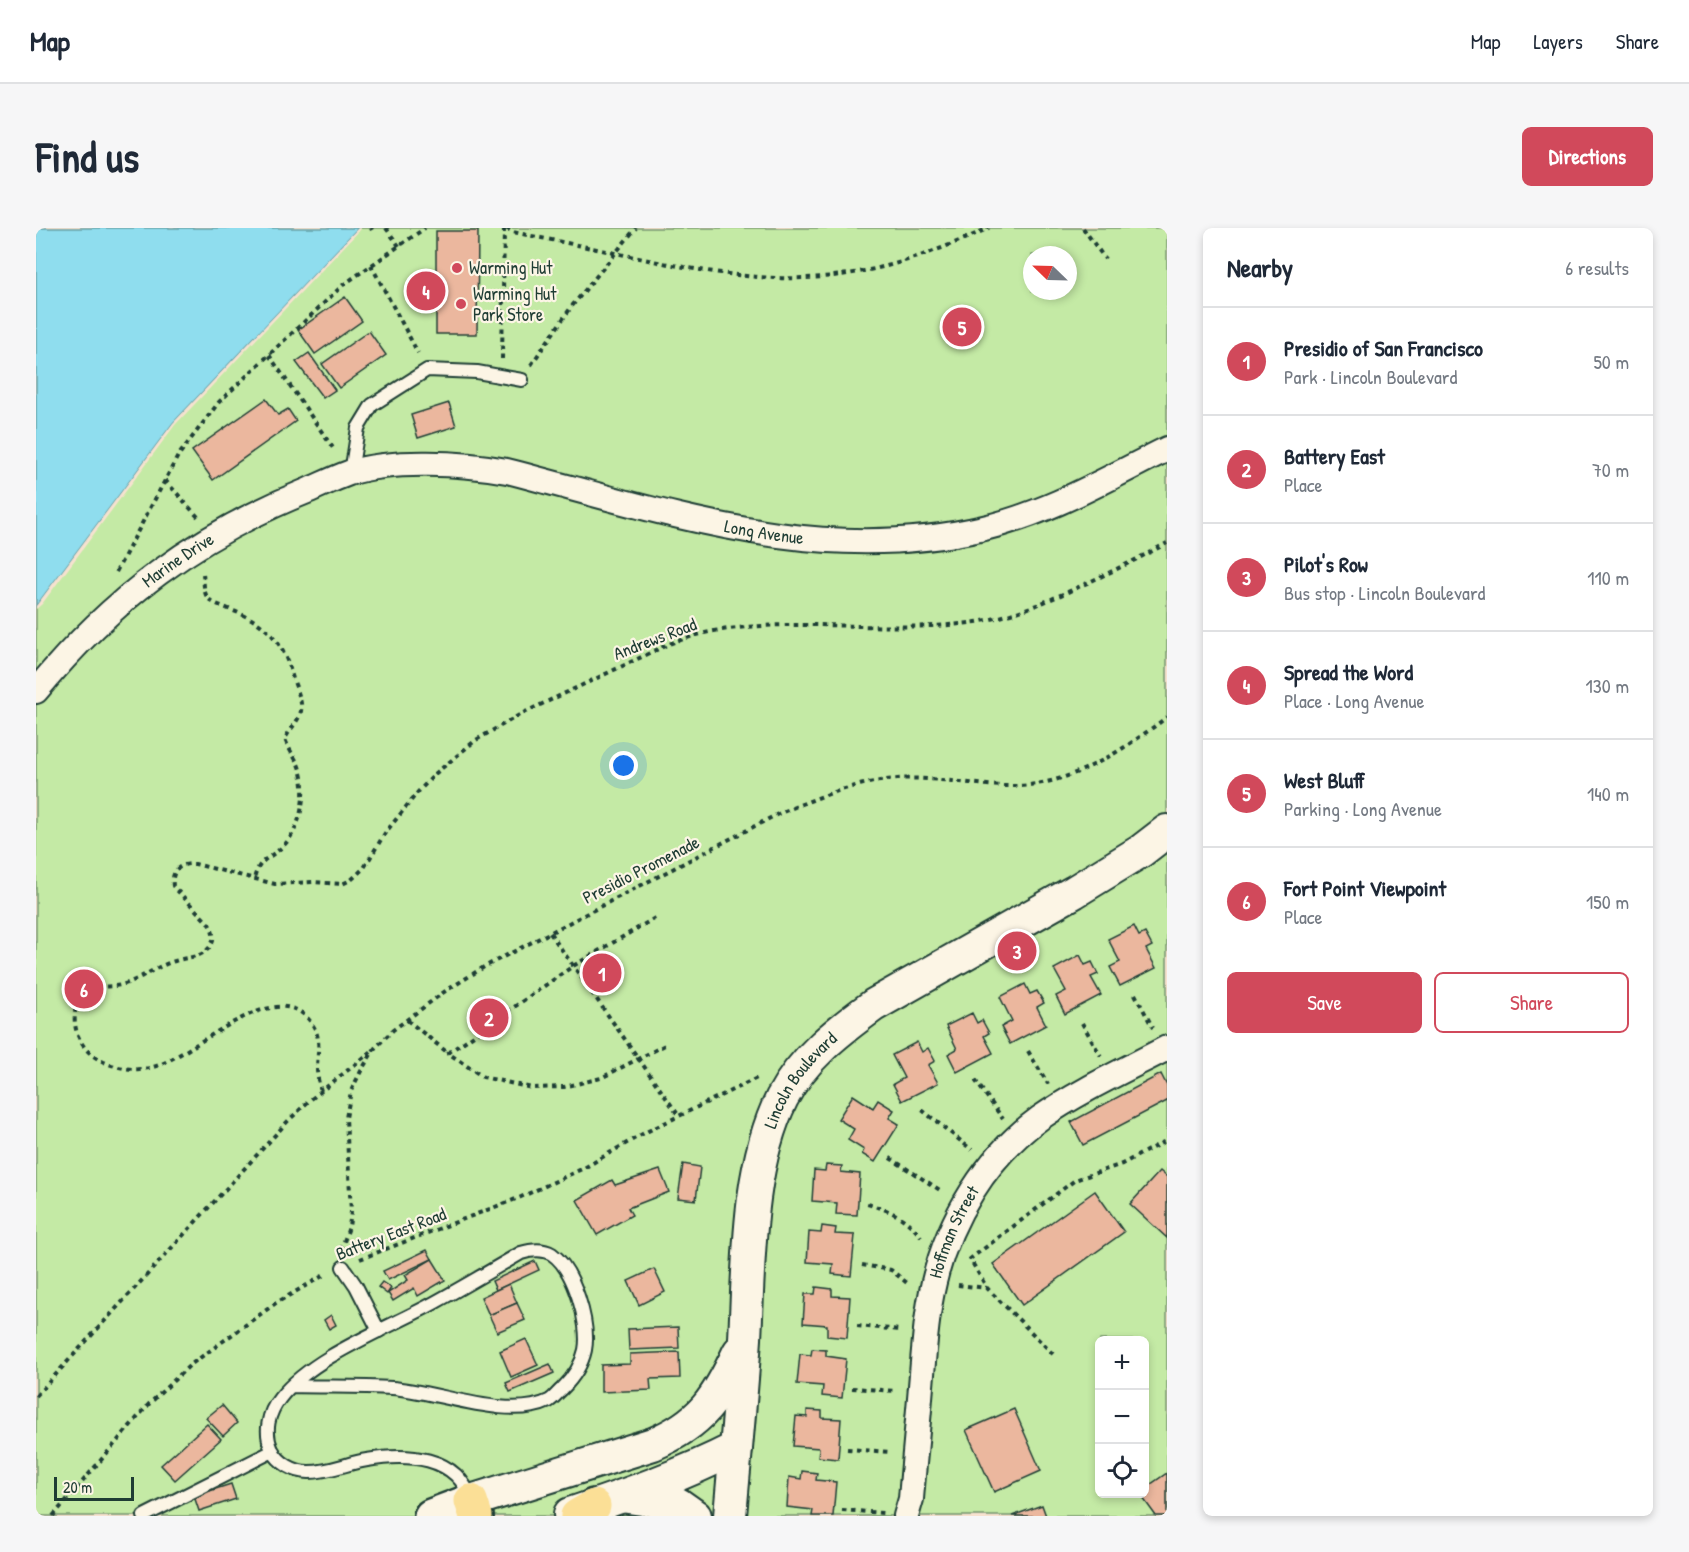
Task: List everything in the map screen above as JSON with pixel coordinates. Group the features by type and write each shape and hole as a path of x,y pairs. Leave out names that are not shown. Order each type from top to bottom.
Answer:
{"main road":[{"path":"431,1516 474,1509"}],"street":[{"name":"Long Avenue","path":"351,473 418,465 483,466 667,513 757,533 795,539 867,543 945,536 985,528 1022,517 1071,497 1167,449"},
{"name":"Marine Drive","path":"36,692 78,643 112,611 171,563 202,542 277,503 351,473"},
{"name":"Lincoln Boulevard","path":"730,1516 745,1340 753,1200 771,1127 782,1099 798,1072 845,1026 874,1005 1074,892 1141,851 1167,831"},
{"name":"Hoffman Street","path":"906,1515 911,1499 930,1305 940,1261 951,1231 964,1206 991,1166 1017,1138 1039,1119 1166,1048"},
{"path":"474,1509 653,1444 691,1424 705,1411 729,1373 745,1340"},
{"path":"563,1516 586,1511 699,1467 736,1448"},
{"path":"624,1496 678,1504 695,1516"}],"lane":[{"path":"351,473 358,428 372,405 427,370 477,372 522,380"},
{"path":"292,1386 394,1388 518,1409 550,1401 573,1379 585,1350 586,1325 573,1285 558,1259 550,1253 541,1250 521,1253 329,1359 292,1386 273,1407 269,1419 267,1430 273,1450 287,1466 296,1470 308,1472 388,1458 424,1460 452,1470 467,1487 474,1509"},
{"path":"343,1267 356,1286 379,1331"},
{"path":"144,1516 273,1450"}],"path":[{"path":"386,228 399,246"},
{"path":"112,611 112,582 178,456 219,402 343,285 425,228"},
{"path":"502,376 505,228 513,232 702,272 753,277 808,278 862,272 886,266 957,242 989,228"},
{"path":"522,380 572,306 636,228"},
{"path":"1083,228 1105,259"},
{"path":"371,265 427,370"},
{"path":"269,355 351,473"},
{"path":"165,480 201,520"},
{"name":"Andrews Road","path":"321,1091 317,1071 319,1043 316,1030 308,1018 288,1006 264,1008 254,1012 177,1057 150,1068 125,1068 102,1061 84,1047 75,1029 74,1019 78,1003 88,990 121,985 174,961 203,953 214,940 210,924 173,886 174,871 180,866 195,864 275,884 313,882 342,884 351,880 364,868 385,833 418,792 443,767 476,740 521,714 669,644 695,635 745,627 902,627 985,621 1036,607 1144,557 1167,543"},
{"path":"203,565 204,589 211,601 248,617 274,637 282,647 302,708 285,739 302,779 302,799 298,820 286,843 260,864 255,879"},
{"name":"Presidio Promenade","path":"340,1252 347,1236 351,1212 346,1118 351,1091 375,1048 444,992 484,967 778,814 836,790 882,780 906,778 997,787 1044,783 1113,754 1167,717"},
{"path":"448,1053 573,966 655,918"},
{"path":"550,933 679,1116"},
{"path":"1135,994 1166,1048"},
{"path":"407,1020 448,1053 483,1077 532,1088 564,1087 601,1078 665,1045"},
{"path":"1082,1023 1113,1077"},
{"path":"36,1396 288,1121 375,1048"},
{"path":"1028,1051 1061,1105"},
{"name":"Battery East Road","path":"53,1516 133,1421 190,1365 276,1303 323,1275 520,1197 584,1168 679,1116 778,1067 798,1072"},
{"path":"975,1080 1017,1138"},
{"path":"922,1110 991,1166"},
{"path":"1053,1354 987,1288 970,1258 1076,1180 1122,1164 1167,1140"},
{"path":"890,1158 964,1206"},
{"path":"867,1204 893,1212 904,1219 940,1261"},
{"path":"862,1265 881,1267 900,1275 911,1290 930,1305"},
{"path":"323,1275 329,1268"},
{"path":"857,1326 926,1333"},
{"path":"852,1388 920,1392"},
{"path":"847,1449 915,1454"},
{"path":"842,1510 906,1515"}],"green space":[{"path":"358,228 1167,228 1167,1516 36,1516 36,606 173,423"}],"water":[{"path":"36,228 358,228 173,423 36,606"}],"pier":[{"path":"358,228 361,228 175,425 36,609 173,423"}],"building":[{"name":"Warming Hut","path":"436,231 478,231 477,334 436,334"},
{"path":"345,297 362,321 315,354 298,330"},
{"path":"369,331 386,355 339,388 322,364"},
{"path":"309,353 335,390 323,398 296,362"},
{"path":"266,399 278,415 288,409 296,421 213,480 192,451"},
{"path":"449,403 456,426 418,438 411,415"},
{"path":"1134,926 1139,936 1145,933 1152,946 1146,949 1156,968 1120,986 1110,967 1120,962 1108,939"},
{"path":"1080,955 1085,965 1092,962 1098,974 1091,977 1101,995 1065,1014 1056,996 1066,991 1054,969"},
{"path":"1025,984 1030,994 1037,991 1044,1003 1037,1007 1046,1025 1010,1044 1001,1027 1012,1021 1000,997"},
{"path":"972,1013 977,1023 982,1020 989,1033 984,1036 993,1053 957,1072 948,1054 957,1049 946,1026"},
{"path":"917,1042 922,1052 928,1048 935,1061 928,1065 938,1083 902,1101 893,1084 904,1078 892,1055"},
{"path":"1161,1074 1167,1086 1167,1101 1083,1145 1071,1122"},
{"path":"853,1095 873,1108 878,1100 894,1110 889,1118 899,1124 875,1162 862,1154 864,1150 848,1140 854,1129 838,1119"},
{"path":"683,1164 700,1167 696,1200 678,1198"},
{"path":"826,1165 842,1166 841,1172 860,1174 857,1215 836,1214 837,1203 812,1201 814,1170 825,1171"},
{"path":"660,1170 669,1192 628,1208 632,1215 597,1235 577,1200 612,1180 615,1185"},
{"path":"1160,1171 1167,1177 1167,1238 1130,1204"},
{"path":"1095,1191 1124,1232 1022,1305 993,1264"},
{"path":"822,1226 836,1228 835,1234 855,1235 851,1276 832,1274 833,1264 807,1262 809,1232 821,1233"},
{"path":"427,1250 432,1259 388,1280 383,1271"},
{"path":"432,1259 445,1280 418,1296 414,1288 393,1301 388,1293 408,1280 405,1275"},
{"path":"535,1261 539,1270 496,1290 492,1281"},
{"path":"654,1269 665,1292 639,1305 628,1281"},
{"path":"382,1282 391,1288 387,1294 378,1287"},
{"path":"509,1284 517,1303 489,1315 481,1297"},
{"path":"816,1287 832,1289 832,1296 850,1297 847,1338 827,1336 827,1325 803,1323 805,1294 815,1294"},
{"path":"517,1303 525,1320 497,1332 489,1315"},
{"path":"331,1315 336,1325 329,1329 324,1320"},
{"path":"678,1327 679,1348 629,1350 628,1329"},
{"path":"526,1339 538,1365 511,1377 500,1351"},
{"path":"812,1349 826,1350 826,1356 846,1359 842,1398 822,1396 823,1386 797,1384 800,1354 811,1355"},
{"path":"679,1352 680,1378 650,1379 651,1390 601,1392 601,1365 630,1364 630,1354"},
{"path":"550,1364 554,1373 510,1392 506,1383"},
{"path":"222,1405 237,1423 223,1436 206,1418"},
{"path":"1014,1409 1041,1471 994,1492 966,1430"},
{"path":"807,1410 822,1411 822,1418 841,1419 838,1459 818,1457 819,1448 793,1446 796,1416 807,1417"},
{"path":"207,1424 221,1439 175,1480 161,1465"},
{"path":"802,1471 817,1473 816,1480 836,1482 833,1516 812,1516 813,1510 787,1507 789,1477 801,1479"},
{"path":"1167,1473 1167,1516 1156,1516 1143,1498 1149,1498 1149,1486"},
{"path":"231,1484 236,1499 199,1511 194,1496"},
{"path":"1042,1505 1046,1516 1012,1516"}],"place":[{"name":"Warming Hut","path":"457,268"},
{"name":"Spread the Word","path":"426,291"},
{"name":"Warming Hut Park Store","path":"461,304"},
{"name":"West Bluff","path":"962,327"},
{"name":"Pilot's Row","path":"1017,951"},
{"name":"Presidio of San Francisco","path":"602,973"},
{"name":"Fort Point Viewpoint","path":"84,989"},
{"name":"Battery East","path":"489,1018"}]}
